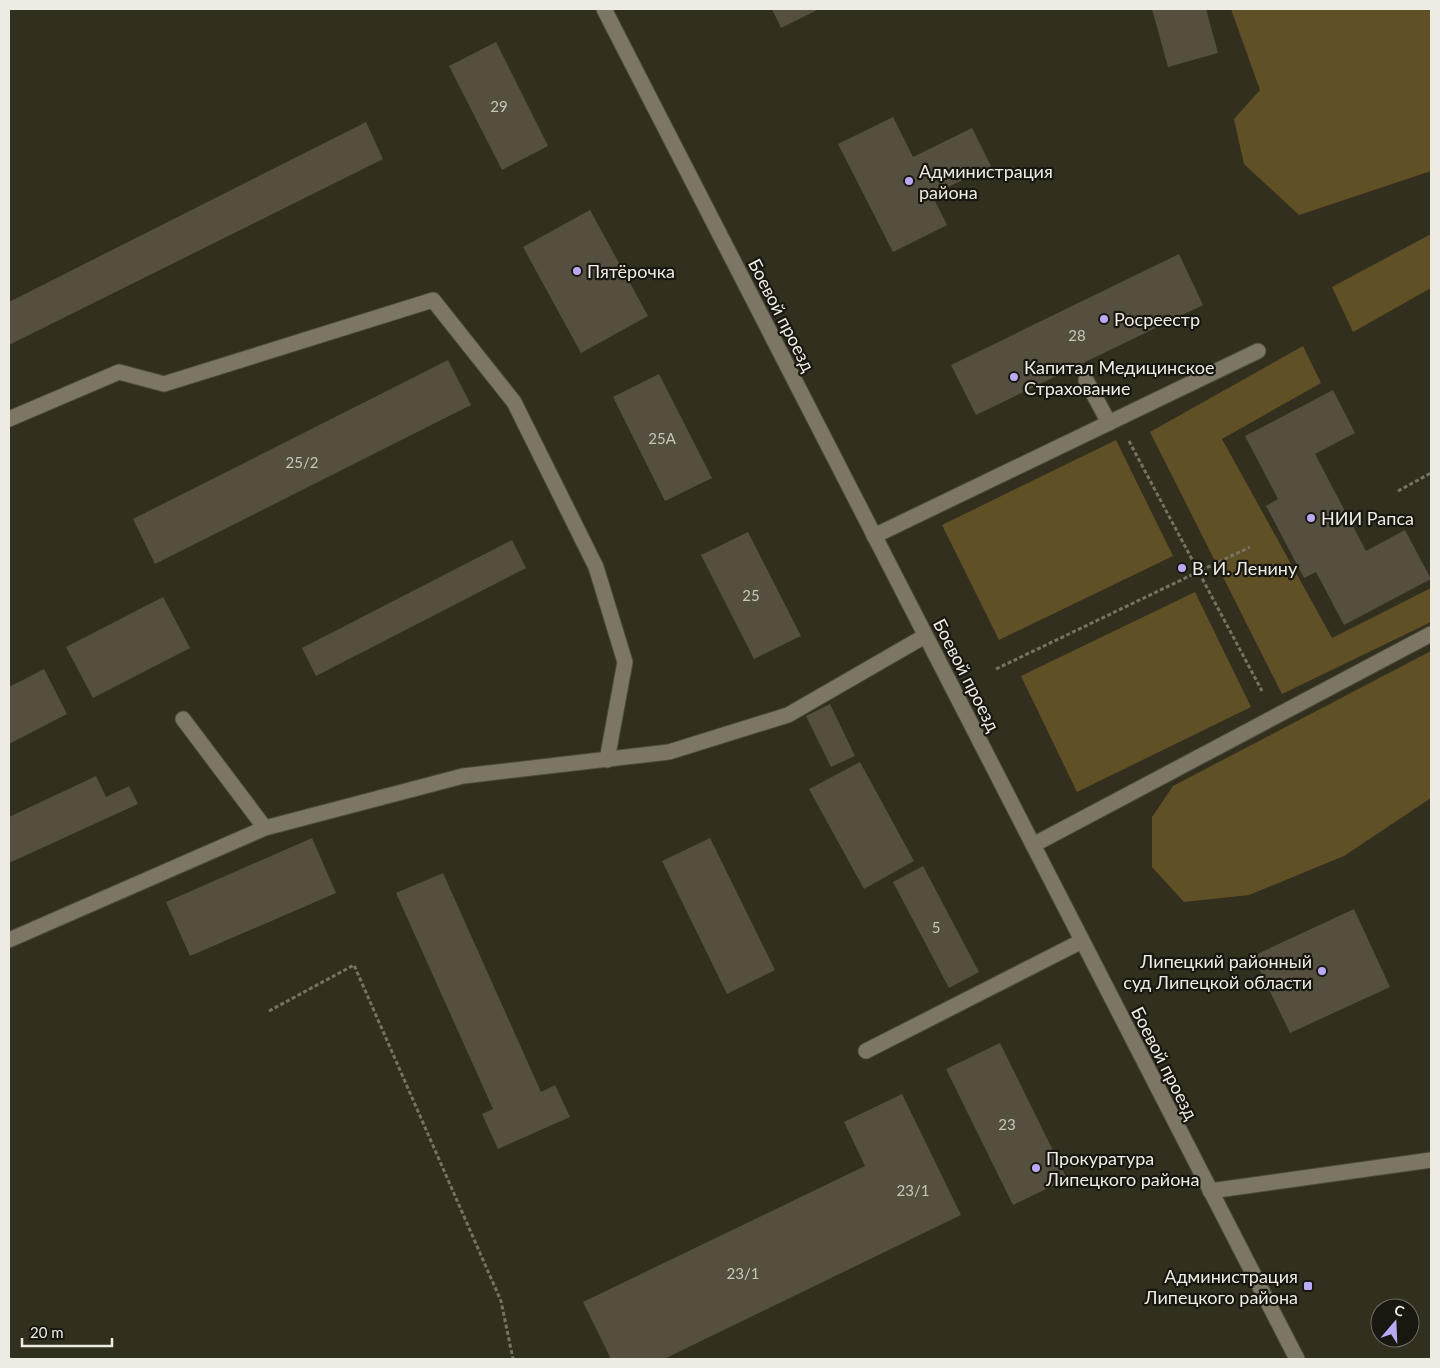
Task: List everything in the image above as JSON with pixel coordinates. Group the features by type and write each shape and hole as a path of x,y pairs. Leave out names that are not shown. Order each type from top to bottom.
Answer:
{"street":[{"name":"Боевой проезд","path":"604,9 1297,1359"},
{"path":"9,420 120,372 164,384 433,300 514,402 596,567 626,662 607,760"},
{"path":"874,536 1258,351"},
{"path":"1086,380 1108,423"},
{"path":"1033,845 1431,634"},
{"path":"9,940 265,828 464,776 669,752 788,715 926,636"},
{"path":"183,719 265,828"},
{"path":"866,1051 1082,941"},
{"path":"1210,1191 1431,1160"}],"path":[{"path":"1130,441 1262,691"},
{"path":"1398,491 1431,473"},
{"path":"996,669 1250,547"},
{"path":"269,1011 354,965 501,1301 513,1359"}],"shaded area":[{"path":"1231,9 1431,9 1431,171 1299,215 1244,164 1234,119 1260,90"},
{"path":"1431,234 1431,288 1353,332 1332,287"},
{"path":"1303,346 1321,383 1222,439 1332,638 1431,588 1431,622 1282,694 1150,432"},
{"path":"1116,440 1173,556 999,640 942,525"},
{"path":"1195,592 1251,707 1077,792 1021,676"},
{"path":"1431,651 1431,798 1344,856 1249,895 1184,902 1152,867 1152,817 1173,786"}],"building":[{"path":"772,9 819,9 781,28"},
{"path":"1152,9 1206,9 1218,53 1168,67"},
{"path":"496,42 548,146 502,170 449,66"},
{"name":"Администрация района","path":"893,117 913,157 972,128 991,166 932,195 947,225 893,252 838,144"},
{"path":"366,122 383,159 9,345 9,302"},
{"path":"590,210 648,316 581,353 523,247"},
{"path":"1179,254 1203,305 976,415 951,365"},
{"path":"448,360 471,405 155,564 133,519"},
{"path":"659,374 712,478 665,501 613,397"},
{"name":"НИИ Рапса","path":"1333,390 1355,433 1315,454 1366,551 1405,530 1431,579 1344,625 1316,572 1304,578 1266,506 1278,499 1245,436"},
{"path":"748,532 801,636 754,659 701,555"},
{"path":"512,540 526,568 316,676 302,648"},
{"path":"163,597 190,648 93,698 66,647"},
{"path":"44,669 67,714 9,744 9,687"},
{"path":"830,704 855,756 831,767 806,716"},
{"path":"860,762 914,861 864,889 809,789"},
{"path":"96,776 106,797 129,786 138,804 9,863 9,817"},
{"path":"312,838 336,893 190,956 166,902"},
{"path":"710,838 775,970 727,994 662,861"},
{"path":"923,866 979,972 949,988 893,882"},
{"path":"443,873 541,1092 555,1085 570,1117 498,1149 482,1114 493,1109 396,893"},
{"name":"Липецкий районный суд Липецкой области","path":"1354,909 1390,987 1290,1033 1253,956"},
{"path":"1000,1043 1067,1179 1013,1205 946,1069"},
{"path":"902,1094 961,1215 664,1359 611,1359 583,1302 865,1166 844,1122"}],"place":[{"name":"Администрация района","path":"909,181"},
{"name":"Пятёрочка","path":"577,271"},
{"name":"Росреестр","path":"1104,319"},
{"name":"Капитал Медицинское Страхование","path":"1014,377"},
{"name":"НИИ Рапса","path":"1311,518"},
{"name":"В. И. Ленину","path":"1182,568"},
{"name":"Липецкий районный суд Липецкой области","path":"1322,971"},
{"name":"Прокуратура Липецкого района","path":"1036,1168"},
{"name":"Администрация Липецкого района","path":"1308,1286"}]}
